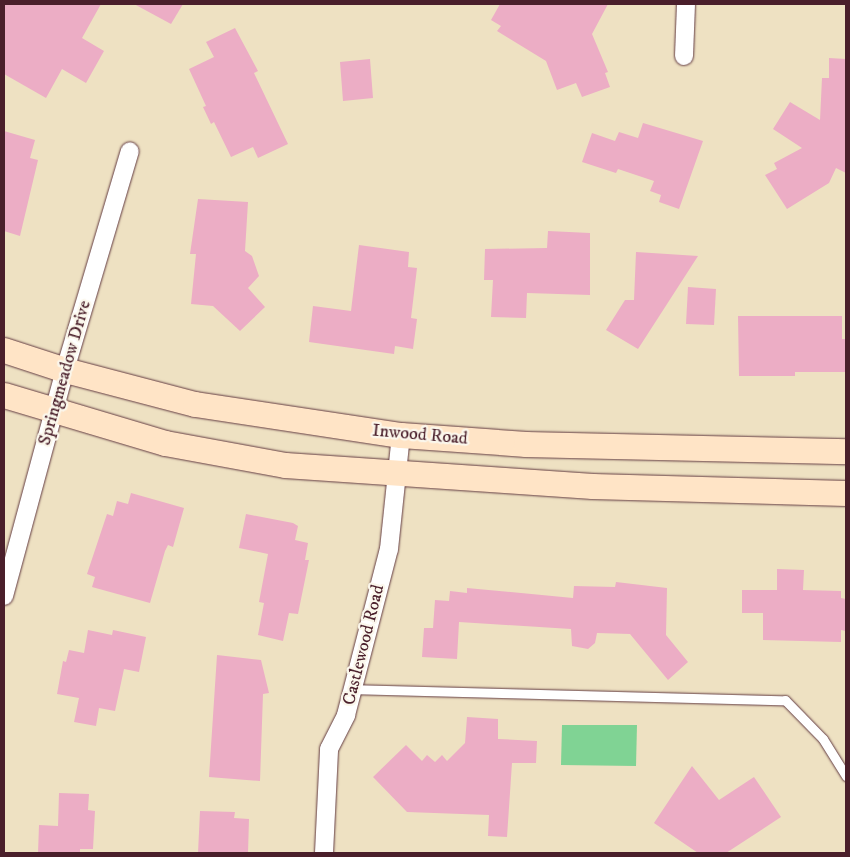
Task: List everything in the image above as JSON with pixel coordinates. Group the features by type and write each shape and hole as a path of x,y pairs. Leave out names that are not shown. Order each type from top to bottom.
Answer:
{"main road":[{"name":"Inwood Road","path":"4,350 65,370 195,404 401,435 526,444 846,451"},
{"path":"4,395 54,412 165,442 276,463 397,475 592,486 846,493"}],"street":[{"path":"684,56 686,4"},
{"name":"Springmeadow Drive","path":"4,596 65,370 130,151"},
{"name":"Castlewood Road","path":"324,853 329,750 346,715 389,549 401,435"}],"lane":[{"path":"352,689 785,700 823,738 846,776"}],"green space":[{"path":"562,725 637,725 636,766 561,765"}],"building":[{"path":"4,4 101,4 82,38 104,51 86,83 62,69 46,98 4,74"},
{"path":"134,4 183,4 171,24"},
{"path":"500,4 608,4 592,34 608,72 605,73 610,87 582,97 576,83 557,90 546,61 497,31 501,26 491,20"},
{"path":"235,28 258,71 254,73 288,144 258,158 253,147 231,157 214,122 211,124 203,107 206,106 189,69 214,57 206,42"},
{"path":"829,58 846,59 846,173 836,168 829,183 787,209 765,175 777,169 774,163 802,148 773,129 790,102 820,120 822,78 829,78"},
{"path":"370,59 373,98 343,101 340,62"},
{"path":"643,123 703,141 679,209 659,202 661,195 650,191 654,181 618,169 616,173 582,162 592,133 615,141 619,132 638,138"},
{"path":"4,131 35,140 30,158 38,160 20,236 4,231"},
{"path":"198,199 248,202 245,251 252,256 259,276 248,288 265,307 240,331 213,306 191,304 196,254 190,254"},
{"path":"548,231 590,233 590,295 527,293 526,318 491,317 493,280 484,280 485,249 547,248"},
{"path":"359,245 409,252 408,267 417,268 411,318 417,319 413,349 395,346 394,354 309,342 313,306 351,311"},
{"path":"636,252 698,256 638,349 606,330 625,300 634,300"},
{"path":"688,287 716,289 714,325 686,324"},
{"path":"738,316 842,316 842,339 846,339 846,372 795,372 795,376 739,376"},
{"path":"131,493 184,508 173,547 168,545 165,551 150,603 92,587 95,577 87,574 107,514 113,516 117,501 128,504"},
{"path":"246,514 293,523 298,526 295,540 308,543 305,560 309,560 298,614 289,613 283,641 258,635 264,603 259,602 268,554 239,548"},
{"path":"777,569 804,570 803,590 841,591 841,598 846,599 846,631 841,630 841,642 763,640 763,613 742,613 742,590 777,590"},
{"path":"616,582 667,588 666,635 688,662 668,680 630,634 597,633 595,643 588,649 572,646 571,629 459,622 457,659 422,657 424,628 433,628 435,600 449,601 450,591 467,593 467,588 573,598 574,586 615,587"},
{"path":"88,630 112,635 113,630 146,637 139,672 124,669 115,711 99,708 96,726 74,722 79,698 57,694 63,661 66,662 69,650 84,653"},
{"path":"217,655 261,660 269,693 263,694 260,781 209,777"},
{"path":"467,717 498,719 498,739 537,741 536,763 512,763 507,837 488,836 489,815 407,812 373,777 406,745 422,761 427,755 435,762 442,755 447,761 465,743"},
{"path":"692,766 719,800 754,777 781,817 726,853 698,853 654,823"},
{"path":"59,793 89,794 88,810 95,811 93,849 80,849 80,853 38,853 39,825 58,826"},
{"path":"200,811 235,812 234,818 249,819 248,853 198,853"}]}
